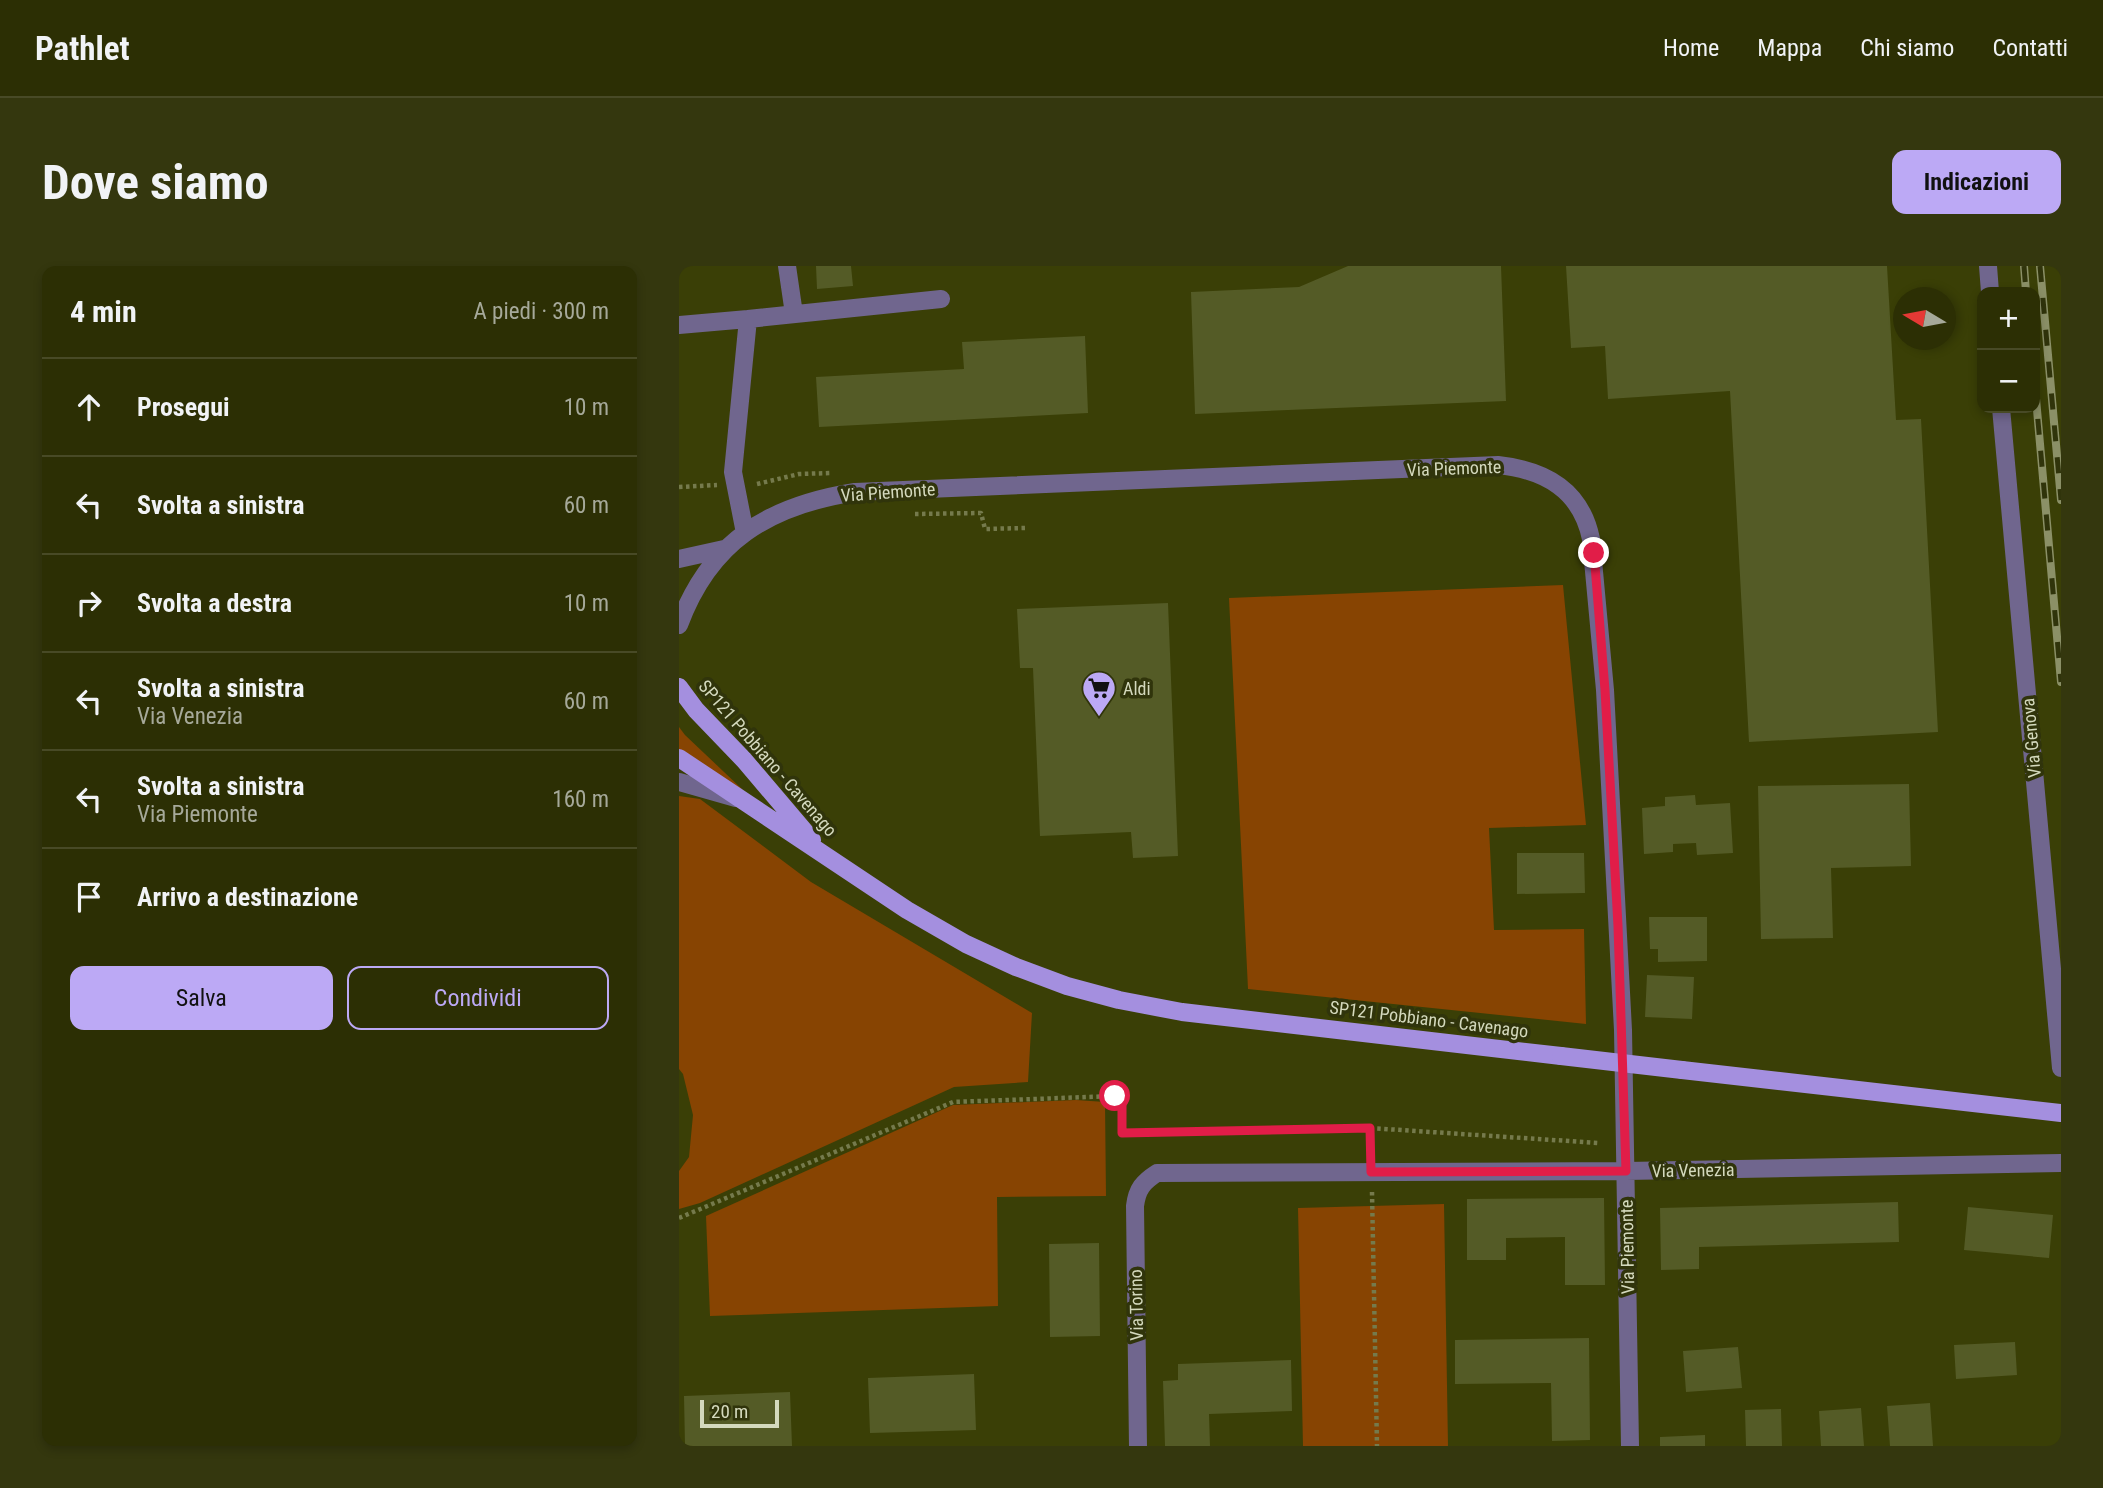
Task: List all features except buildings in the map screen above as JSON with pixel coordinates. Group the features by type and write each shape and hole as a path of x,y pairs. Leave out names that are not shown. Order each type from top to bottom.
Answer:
{"main road":[{"name":"SP121 Pobbiano - Cavenago","path":"679,687 695,710 744,760 826,856"},
{"name":"SP121 Pobbiano - Cavenago","path":"679,758 907,910 954,938 1016,967 1093,994 1182,1012 2061,1113"}],"street":[{"path":"787,266 794,314"},
{"path":"1987,266 1989,287"},
{"path":"679,326 941,299"},
{"path":"745,533 733,472 748,319"},
{"name":"Via Genova","path":"2001,413 2061,1068"},
{"name":"Via Piemonte","path":"679,625 695,589 724,549 745,533 792,508 822,498 855,492 1483,465 1517,467 1537,472 1552,480 1569,495 1580,510 1589,527 1594,553 1606,702 1622,1004 1630,1446"},
{"name":"Via Piemonte","path":"679,559 724,549"},
{"path":"679,782 742,800"},
{"name":"Via Venezia","path":"1157,1173 1626,1171 2061,1163"},
{"name":"Via Torino","path":"1138,1446 1135,1206 1136,1196 1143,1182 1157,1173"}],"path":[{"path":"679,487 735,485"},
{"path":"679,1218 953,1102 1115,1096 1122,1100 1122,1133 1370,1128 1599,1143"},
{"path":"1370,1128 1377,1446"}],"shaded area":[{"path":"1563,585 1586,825 1489,828 1494,930 1584,929 1586,1024 1248,989 1229,598"},
{"path":"679,727 685,735 743,790 679,751"},
{"path":"679,796 700,799 811,882 1032,1013 1028,1082 954,1087 700,1203 679,1209 679,1171 689,1157 693,1115 683,1074 679,1069"},
{"path":"1076,1100 1105,1102 1106,1196 997,1197 998,1306 710,1316 706,1216 953,1105"},
{"path":"1444,1204 1448,1446 1303,1446 1298,1208"}],"railway":[{"path":"2024,266 2026,287"},
{"path":"2040,266 2061,500"},
{"path":"2037,413 2061,682"}],"place":[{"name":"Aldi","path":"1099,718"}],"route":[{"path":"1115,1096 1122,1100 1122,1133 1370,1128 1371,1172 1626,1171 1618,926 1605,690 1594,553"}]}
